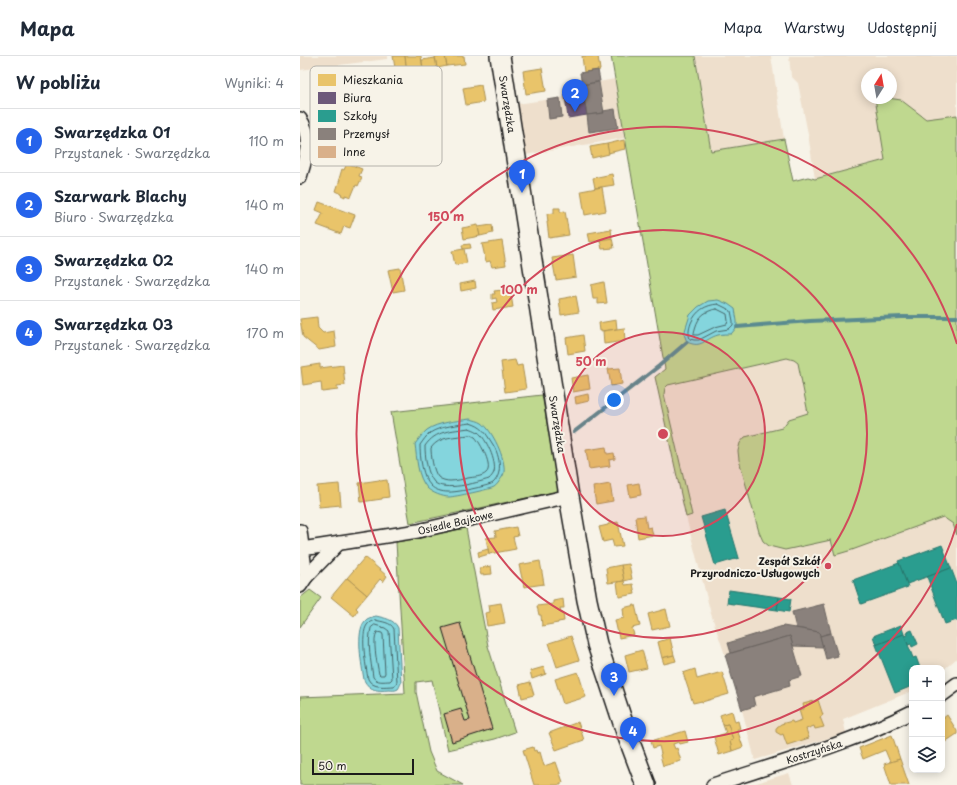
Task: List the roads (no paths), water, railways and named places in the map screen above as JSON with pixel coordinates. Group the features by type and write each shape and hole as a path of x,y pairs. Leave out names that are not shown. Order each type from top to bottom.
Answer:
{"street":[{"name":"Swarzędzka","path":"500,56 569,496 587,600 597,644 628,738 646,785"},
{"path":"300,119 305,126 307,137 307,148 300,177"},
{"name":"Osiedle Bajkowe","path":"302,549 418,531 569,496"},
{"path":"300,531 303,581"},
{"path":"303,581 339,543"},
{"path":"945,693 957,684"},
{"name":"Kostrzyńska","path":"713,785 853,738 909,713"}],"water":[{"path":"718,300 735,309 737,327 731,334 718,335 700,344 692,344 687,342 684,334 690,315 698,307 708,301"},
{"path":"470,419 482,423 494,438 503,460 503,476 495,486 491,488 465,494 449,497 429,490 421,478 415,444 431,427 448,422"},
{"path":"376,616 391,621 398,628 401,683 396,690 374,690 366,684 364,680 360,649 360,633 366,620"}],"waterway":[{"path":"737,327 810,321 902,317 957,317"},
{"path":"574,432 659,366 687,342"}],"place":[{"name":"Szarwark Blachy","path":"575,112"},
{"name":"Swarzędzka 01","path":"522,193"},
{"name":"Zespół Szkół Przyrodniczo-Usługowych","path":"828,566"},
{"name":"Swarzędzka 02","path":"614,696"},
{"name":"Swarzędzka 03","path":"633,750"}]}
